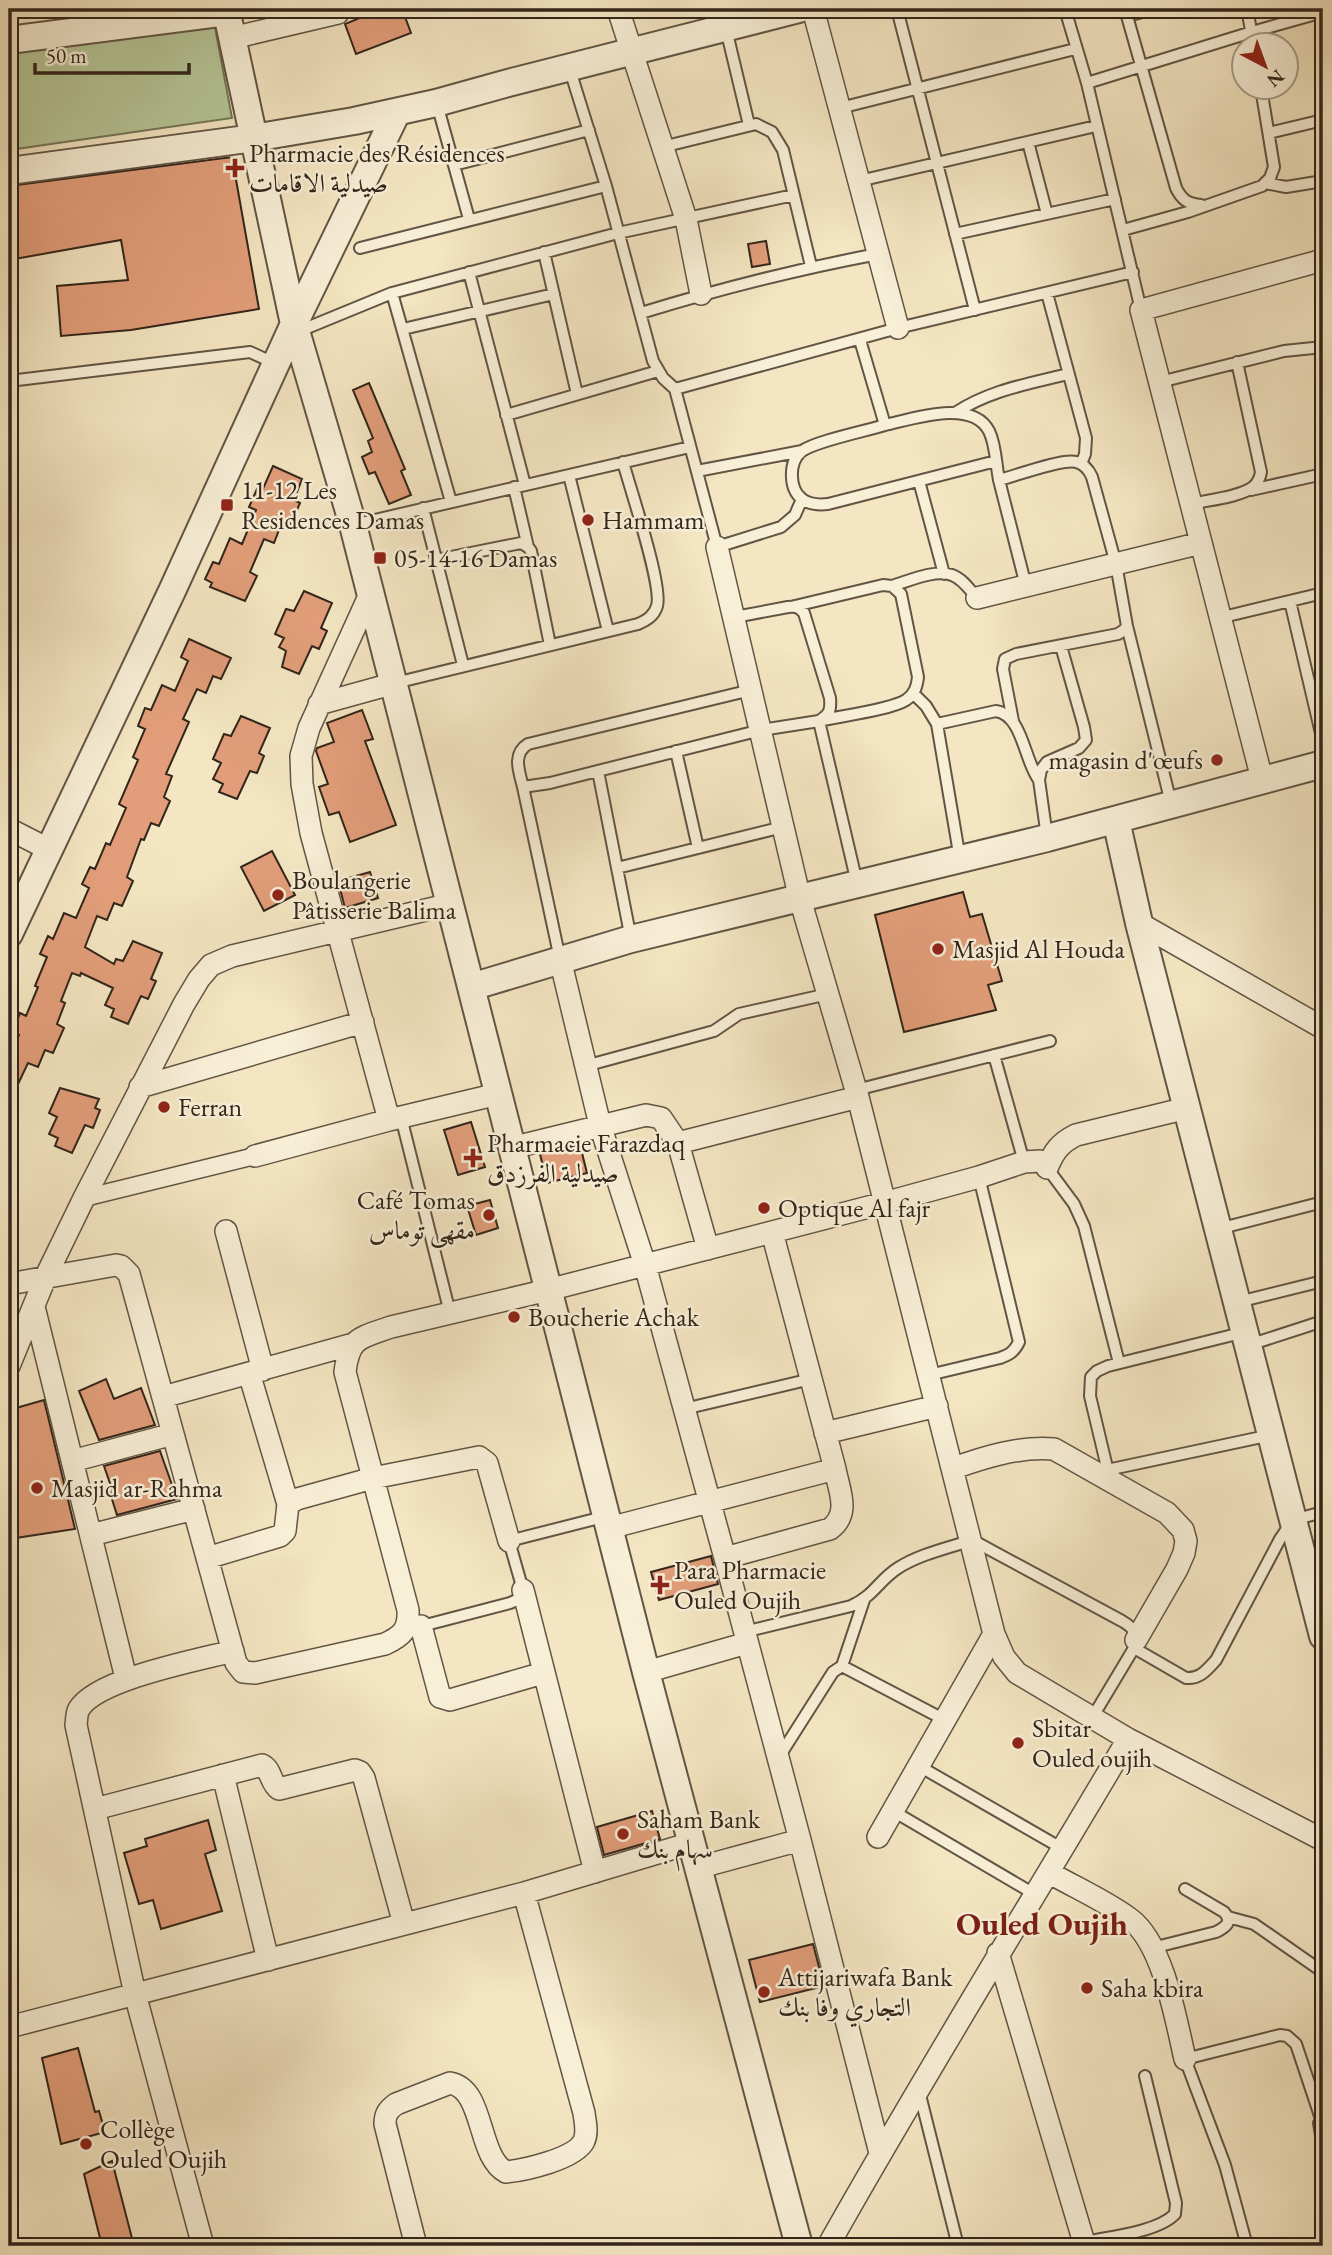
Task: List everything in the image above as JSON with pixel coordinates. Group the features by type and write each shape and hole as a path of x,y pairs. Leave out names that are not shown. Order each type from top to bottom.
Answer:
{"street":[{"path":"618,9 686,219 701,294"},
{"path":"9,172 254,138 397,112 799,9"},
{"path":"813,9 898,328"},
{"path":"9,40 344,10"},
{"path":"228,20 295,328 353,525 395,683 646,1672 799,2246"},
{"path":"9,934 397,112"},
{"path":"1262,779 1141,310 1323,260"},
{"path":"978,598 1201,543"},
{"path":"717,547 800,899 857,1094 994,1634 1004,1657 1017,1673 1128,1739 1323,1840"},
{"path":"370,594 319,704 301,756 302,784 311,833 337,931 363,1022 395,1118"},
{"path":"319,704 395,683"},
{"path":"471,987 631,939 1047,838 1323,764"},
{"path":"1116,820 1139,923 1293,1520 1318,1591 1323,1636"},
{"path":"9,830 48,849"},
{"path":"9,1366 46,1276 84,1198 184,1004 211,965 233,956 451,904"},
{"path":"1139,923 1323,1028"},
{"path":"560,959 600,1125 645,1265 725,1558 880,2153"},
{"path":"140,1087 363,1022"},
{"path":"84,1198 498,1094"},
{"path":"678,1143 857,1094"},
{"path":"163,1397 353,1344 391,1327 548,1290 1037,1164 1064,1141 1076,1135 1186,1108"},
{"path":"512,1148 600,1125 654,1115 661,1118 678,1143 708,1249"},
{"path":"207,1558 280,1536 285,1531 288,1504 226,1231"},
{"path":"725,1558 830,1529 837,1524 843,1509 835,1469 772,1232"},
{"path":"9,1284 116,1265 129,1274 239,1668 248,1674 255,1673 385,1644 413,1628"},
{"path":"34,1307 126,1678"},
{"path":"353,1344 347,1353 345,1372 409,1622 440,1697 450,1700 543,1673"},
{"path":"825,1433 937,1406"},
{"path":"72,1461 173,1434"},
{"path":"954,1468 999,1454 1041,1448 1054,1449 1108,1475 1167,1513 1183,1530 1186,1541 1184,1553 1135,1644"},
{"path":"288,1504 297,1499 373,1478 479,1457 486,1463 509,1541"},
{"path":"608,1522 709,1502 835,1469"},
{"path":"91,1535 194,1509"},
{"path":"523,1590 595,1872"},
{"path":"878,1837 994,1634"},
{"path":"646,1672 746,1638"},
{"path":"203,2246 135,1994 76,1725 80,1708 87,1701 126,1678 233,1651"},
{"path":"828,2246 998,1953 1050,1873 1128,1739"},
{"path":"95,1809 262,1765 269,1773 274,1786 279,1789 355,1770 364,1778 404,1924"},
{"path":"223,1775 268,1960"},
{"path":"9,2027 524,1893 595,1872 800,1840"},
{"path":"1050,1873 1132,1920 1145,1935 1170,1998 1185,2059"},
{"path":"416,2246 385,2124 388,2110 396,2104 450,2083 458,2085 467,2093 495,2163 506,2172 564,2157 576,2151 585,2138 584,2113 524,1893"},
{"path":"998,1953 1085,2244"}],"lane":[{"path":"897,9 975,310"},
{"path":"1065,9 1087,83 1141,310"},
{"path":"1154,9 1126,12 1175,188 1181,198 1192,205 1204,205"},
{"path":"1247,9 1252,32 1323,15"},
{"path":"726,27 749,125"},
{"path":"1087,83 1230,39"},
{"path":"840,108 1075,49"},
{"path":"569,67 606,186 653,361 658,371 675,389 717,547 781,527 795,515 802,499"},
{"path":"1123,230 1180,215 1242,194 1265,183 1274,167 1263,102"},
{"path":"436,103 469,219"},
{"path":"1269,133 1323,120"},
{"path":"662,146 749,125 764,127 777,138 783,150 811,266"},
{"path":"859,181 1096,125"},
{"path":"454,165 589,130"},
{"path":"1028,142 1048,214"},
{"path":"1265,183 1295,187 1323,181"},
{"path":"360,248 606,186"},
{"path":"295,328 392,293 544,252 794,195"},
{"path":"955,234 1115,199"},
{"path":"544,252 577,394"},
{"path":"640,313 701,294 811,266 878,254"},
{"path":"469,272 506,415 528,547 550,645"},
{"path":"675,389 898,328 1133,272"},
{"path":"392,293 451,502"},
{"path":"1047,293 1086,439 1082,464"},
{"path":"403,329 554,294"},
{"path":"860,340 885,425"},
{"path":"1160,382 1284,351 1323,346"},
{"path":"9,381 250,352 276,364"},
{"path":"1237,362 1261,472 1254,487 1243,492"},
{"path":"506,415 658,371"},
{"path":"955,413 981,397 1068,374"},
{"path":"697,471 802,451 885,425 942,412 978,420 990,434 1026,586"},
{"path":"353,525 690,447"},
{"path":"802,451 794,459 791,468 798,495 809,503 819,505 996,461"},
{"path":"999,480 1074,461 1082,464 1093,477 1116,564 1126,626 1171,805"},
{"path":"395,683 638,624 650,618 656,609 658,598 623,462"},
{"path":"1191,504 1323,474"},
{"path":"569,475 608,631"},
{"path":"919,481 944,574"},
{"path":"423,508 463,665"},
{"path":"436,561 521,543 528,547"},
{"path":"735,617 883,585 892,586 932,574 954,575 978,598"},
{"path":"523,787 550,783 761,730 893,705 905,700 917,686 918,677 901,594 892,586"},
{"path":"1219,618 1323,593"},
{"path":"1290,601 1323,742"},
{"path":"795,606 804,613 830,698 831,710 819,720"},
{"path":"1039,780 1032,771 1013,721 1003,669 1005,659 1016,654 1118,634 1124,631 1126,626"},
{"path":"1047,838 1039,780 1043,765 1079,748 1086,740 1060,646"},
{"path":"1310,684 1323,681"},
{"path":"560,959 523,787 517,755 520,748 751,690"},
{"path":"913,693 926,706 937,724 960,859"},
{"path":"937,724 996,711 1002,712 1013,721"},
{"path":"819,720 858,885"},
{"path":"676,751 698,848"},
{"path":"598,771 631,939"},
{"path":"617,868 783,827"},
{"path":"586,1066 714,1031 739,1014 828,993"},
{"path":"857,1094 1050,1041"},
{"path":"994,1055 1037,1164 1074,1204 1084,1226 1119,1363"},
{"path":"395,1118 450,1313"},
{"path":"929,1375 1009,1355 1019,1342 979,1177"},
{"path":"1218,1228 1323,1202"},
{"path":"1237,1302 1323,1281"},
{"path":"1271,1435 1108,1475 1089,1385 1091,1377 1097,1371 1119,1363 1246,1339 1323,1321"},
{"path":"684,1409 811,1378"},
{"path":"1135,1644 1186,1678 1201,1675 1216,1660 1280,1539 1293,1520 1323,1512"},
{"path":"413,1628 519,1599 523,1590 509,1541 608,1522"},
{"path":"746,1638 864,1600 900,1566 972,1540 1122,1621 1135,1631 1135,1644 1092,1718"},
{"path":"778,1758 833,1672 842,1666 864,1600"},
{"path":"842,1666 945,1720"},
{"path":"919,1766 1063,1849"},
{"path":"893,1811 1036,1895"},
{"path":"1185,1889 1218,1907 1228,1917 1254,1924 1323,1972"},
{"path":"1152,1948 1216,1932 1225,1928 1228,1917"},
{"path":"1247,2246 1225,2165 1185,2059 1280,2035 1287,2036 1296,2044 1322,2118 1320,2131 1323,2148"},
{"path":"1085,2244 1163,2223 1175,2214 1175,2203 1145,2076"},
{"path":"918,2089 958,2246"}],"green space":[{"path":"214,22 232,118 9,150 9,46"}],"building":[{"path":"381,9 383,14 402,9 411,33 356,54 345,24"},
{"path":"232,157 259,309 131,330 61,336 57,286 128,280 121,240 9,260 9,186"},
{"path":"766,241 770,264 752,267 748,244"},
{"path":"369,383 405,469 401,471 411,495 389,504 375,472 369,474 362,457 372,452 368,441 373,438 353,390"},
{"path":"273,466 302,479 294,500 300,503 289,529 281,525 274,543 264,539 250,572 257,576 245,601 210,587 212,583 205,579 213,562 219,564 230,538 242,544 256,510 249,507 257,489 262,491"},
{"path":"304,591 332,603 321,628 327,631 319,649 312,646 299,674 282,667 286,651 279,647 284,638 275,634 286,609 294,611"},
{"path":"189,639 231,658 221,679 213,676 206,693 197,689 183,719 189,722 166,774 172,776 164,797 170,801 159,826 151,823 144,840 141,839 127,877 133,881 122,906 114,903 107,920 97,916 85,947 114,964 116,959 123,961 133,941 162,953 151,979 156,981 148,999 141,996 128,1024 111,1017 114,1009 105,1005 113,988 81,973 80,976 72,973 61,1001 65,1003 57,1024 64,1028 53,1053 45,1050 38,1067 28,1063 9,1103 9,1060 19,1035 13,1031 20,1013 26,1016 38,987 35,986 47,957 40,954 48,936 53,939 64,913 76,918 89,888 82,884 90,867 95,869 106,843 110,845 126,808 119,804 138,760 133,757 145,729 138,726 145,708 151,710 162,685 175,691 188,661 181,657"},
{"path":"362,710 373,739 365,741 396,825 350,842 339,812 329,815 319,787 328,784 316,751 317,748 334,742 327,723"},
{"path":"241,716 270,728 259,753 264,756 257,773 250,771 237,799 219,792 223,784 213,779 221,763 213,759 224,734 231,736"},
{"path":"272,851 295,895 264,911 241,867"},
{"path":"370,872 378,898 345,908 338,881"},
{"name":"Masjid Al Houda","path":"963,892 970,917 982,914 1002,981 988,985 996,1010 904,1032 875,915"},
{"path":"60,1088 99,1099 95,1108 100,1110 93,1128 85,1125 72,1153 55,1146 58,1138 49,1134 57,1117 49,1113"},
{"path":"471,1122 485,1167 458,1175 444,1130"},
{"path":"580,1145 587,1173 547,1183 540,1154"},
{"path":"490,1200 498,1228 476,1235 467,1206"},
{"path":"106,1379 114,1399 141,1388 155,1425 99,1440 79,1391"},
{"name":"Masjid ar-Rahma","path":"44,1400 75,1529 9,1539 9,1447 12,1442 9,1410"},
{"path":"160,1451 177,1499 117,1515 104,1466"},
{"path":"711,1556 718,1584 659,1600 651,1572"},
{"path":"652,1811 660,1839 604,1855 597,1827"},
{"path":"208,1820 216,1850 205,1854 222,1911 161,1929 153,1900 139,1904 124,1853 147,1846 145,1839"},
{"path":"813,1944 824,1986 760,2002 749,1960"},
{"path":"78,2048 95,2112 99,2111 105,2132 61,2144 42,2058"},
{"path":"112,2161 134,2246 102,2246 84,2174"}],"place":[{"name":"Pharmacie des Résidences صيدلية الاقامات","path":"235,168"},
{"name":"11-12 Les Residences Damas","path":"227,505"},
{"name":"Hammam","path":"588,520"},
{"name":"05-14-16 Damas","path":"380,558"},
{"name":"magasin d'œufs","path":"1217,760"},
{"name":"Boulangerie Pâtisserie Balima","path":"278,895"},
{"name":"Masjid Al Houda","path":"938,949"},
{"name":"Ferran","path":"164,1107"},
{"name":"Pharmacie Farazdaq صيدلية الفرزدق","path":"473,1158"},
{"name":"Optique Al fajr","path":"764,1208"},
{"name":"Café Tomas مقهى توماس","path":"489,1215"},
{"name":"Boucherie Achak","path":"514,1317"},
{"name":"Masjid ar-Rahma","path":"37,1488"},
{"name":"Para Pharmacie Ouled Oujih","path":"660,1585"},
{"name":"Sbitar Ouled oujih","path":"1018,1743"},
{"name":"Saham Bank سهام بنك","path":"623,1834"},
{"name":"Saha kbira","path":"1087,1988"},
{"name":"Attijariwafa Bank التجاري وفا بنك","path":"764,1992"},
{"name":"Collège Ouled Oujih","path":"86,2144"}],"district":[{"name":"Ouled Oujih","path":"1042,1923"}]}
